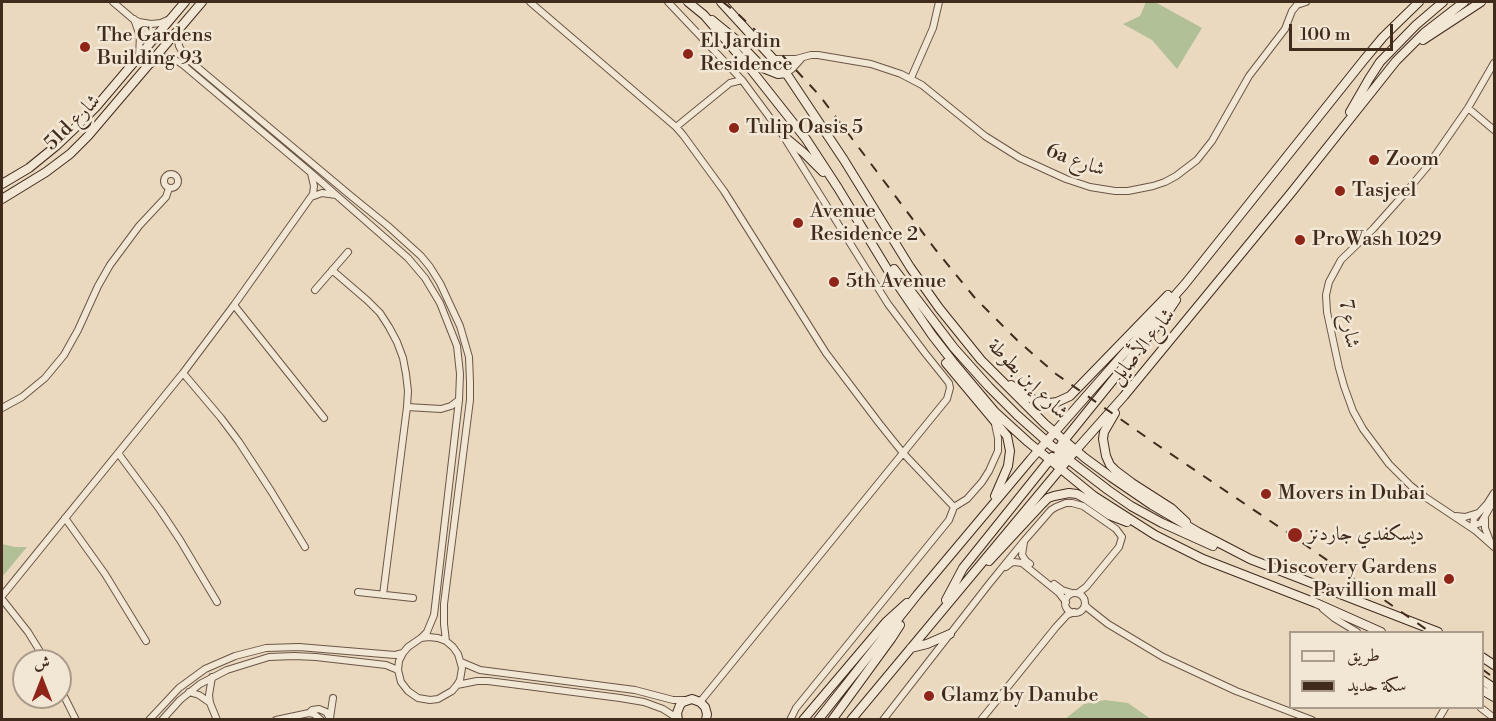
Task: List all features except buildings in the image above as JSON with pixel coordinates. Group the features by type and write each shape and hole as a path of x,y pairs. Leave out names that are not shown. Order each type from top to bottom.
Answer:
{"main road":[{"name":"51d شارع","path":"2,184 29,168 56,146 96,107 185,2"},
{"name":"51d شارع","path":"2,199 46,172 88,136 202,2"},
{"name":"شارع إبن بطوطة","path":"688,2 704,15 749,67 806,139 868,239 932,335 995,412 1068,476 1137,525 1203,559 1316,603 1377,631"},
{"name":"شارع إبن بطوطة","path":"721,2 786,73 838,150 924,288 997,378 1045,424 1054,431 1067,436 1076,450 1139,497 1250,560 1433,631"},
{"path":"1342,129 1359,95 1380,62 1416,25 1443,2"},
{"name":"شارع الأصايل","path":"851,720 1076,450 1124,396 1388,70 1405,51 1464,2"},
{"path":"1405,51 1481,2"},
{"name":"شارع الأصايل","path":"818,720 917,595 1030,459 1185,284 1363,61 1416,3"},
{"path":"704,15 724,28 763,68 778,74 786,73"},
{"path":"786,138 838,188"},
{"path":"868,239 885,275 928,338 1007,436 1010,451 1008,466 989,509"},
{"path":"868,239 894,269 954,348 989,387 1036,433 1068,460 1107,490 1146,514 1191,537 1250,560"},
{"path":"997,378 1006,381 1037,402 1050,403 1064,400 1075,392 1171,291 1197,269"},
{"path":"938,614 963,568 1168,312 1185,284"},
{"path":"1124,396 1104,432 1104,448 1110,465 1132,483 1171,508 1198,532"},
{"path":"1036,433 1040,435 1045,433 1047,428 1045,424"},
{"path":"1054,431 1060,469"},
{"path":"1067,436 1073,443 1083,442"},
{"path":"1038,451 1076,450"},
{"path":"1030,459 1036,456 1042,459 1043,468"},
{"path":"1068,476 1066,472 1068,468 1076,466"},
{"path":"972,574 991,560 1041,505 1054,495 1077,495 1108,515 1137,525"},
{"path":"803,720 886,622 917,595"},
{"path":"831,720 891,639 911,604"},
{"path":"911,648 950,634"},
{"path":"677,719 680,705 687,700 700,702 705,707 708,718"}],"street":[{"path":"113,2 139,22 151,24 170,19"},
{"path":"530,2 683,135 724,191 826,353 903,453 954,507"},
{"path":"668,2 732,68 786,138 888,304 949,382 950,394 700,702"},
{"path":"911,78 933,28 939,2"},
{"name":"6a شارع","path":"774,59 818,55 881,67 911,78 992,141 1035,165 1090,187 1115,191 1140,190 1176,176 1205,151 1242,86 1285,29 1294,4 1306,2"},
{"path":"133,19 140,36 139,56"},
{"path":"181,27 178,34 179,46 190,61 421,256 441,284 460,326 469,357 470,400 444,604 446,641"},
{"path":"148,66 160,59 174,58 408,258 432,289 457,346 460,374 457,424 434,615 427,632 421,639"},
{"path":"786,73 801,58"},
{"name":"شارع 7","path":"1493,545 1472,527 1425,497 1397,474 1362,429 1353,411 1339,368 1327,312 1326,295 1329,282 1341,260 1373,229 1427,167 1468,108 1494,63"},
{"path":"730,83 732,68"},
{"path":"676,127 730,83 742,80"},
{"path":"1468,108 1494,130"},
{"path":"683,135 688,118"},
{"path":"39,649 2,597 183,374 234,305 311,198 315,186 310,172"},
{"path":"2,408 22,397 45,378 64,355 110,265 139,226 166,197 169,188"},
{"path":"311,198 322,193 337,195"},
{"path":"315,290 348,252"},
{"path":"332,270 380,313 400,350 406,374 407,407 383,595"},
{"path":"234,305 324,418"},
{"path":"183,374 215,410 239,442 305,548"},
{"path":"407,407 441,409 459,400"},
{"path":"441,409 451,415 457,424"},
{"path":"790,720 796,708 949,520 954,507 975,491 989,471 996,456 998,438 991,418"},
{"path":"118,453 180,540 217,602"},
{"path":"1472,527 1474,518 1494,493"},
{"path":"1472,527 1481,523 1494,499"},
{"path":"883,720 988,584 1051,510 1066,503 1072,503 1083,506 1119,532 1122,541 1086,586 1068,597 1065,610 1056,627"},
{"path":"1452,515 1465,517 1478,512"},
{"path":"1485,516 1487,534 1493,545"},
{"path":"65,518 105,574 146,640"},
{"path":"1024,541 1022,555 1026,561 1059,588 1075,593 1084,599 1085,604 1102,620 1147,648 1236,691 1312,720"},
{"path":"988,584 995,581 1011,563 1022,563 1059,593 1069,610 1087,613 1102,620"},
{"path":"358,592 413,598"},
{"path":"1316,603 1354,631"},
{"path":"981,720 1056,627 1067,615 1077,612 1085,604"},
{"path":"429,637 446,641 458,654 461,662 461,674 457,685 452,692 438,699 418,698 408,691 401,681 399,661 408,646 421,639 429,637"},
{"path":"149,720 179,688 205,669 250,652 266,648 299,647 383,655 403,653"},
{"path":"162,720 189,692 212,677 260,659 316,657 386,665 399,670"},
{"path":"461,662 480,670 635,690 673,700 687,700"},
{"path":"212,677 209,689 210,703 217,720"},
{"path":"457,685 488,681 620,698 644,702 663,709 677,719"},
{"path":"189,692 199,695 210,703"},
{"path":"330,719 333,698"},
{"path":"276,720 309,713 315,709 326,712 330,719"},
{"path":"309,713 321,720"}],"green space":[{"path":"1146,2 1155,2 1202,28 1177,69 1152,40 1123,24 1140,16"},
{"path":"2,544 27,547 2,577"},
{"path":"1105,700 1128,703 1150,719 1065,719 1084,704"}],"railway":[{"path":"723,2 783,56 820,96 935,249 975,298 1018,341 1056,374 1429,631"},
{"path":"1484,670 1494,678"}],"place":[{"name":"The Gardens Building 93","path":"85,47"},
{"name":"El Jardin Residence","path":"688,54"},
{"name":"Tulip Oasis 5","path":"734,128"},
{"name":"Zoom","path":"1374,160"},
{"name":"Tasjeel","path":"1340,191"},
{"name":"Avenue Residence 2","path":"798,223"},
{"name":"ProWash 1029","path":"1300,240"},
{"name":"5th Avenue","path":"834,282"},
{"name":"Movers in Dubai","path":"1266,494"},
{"name":"ديسكفدي جاردنز","path":"1295,535"},
{"name":"Discovery Gardens Pavillion mall","path":"1449,579"},
{"name":"Glamz by Danube","path":"929,696"}]}
